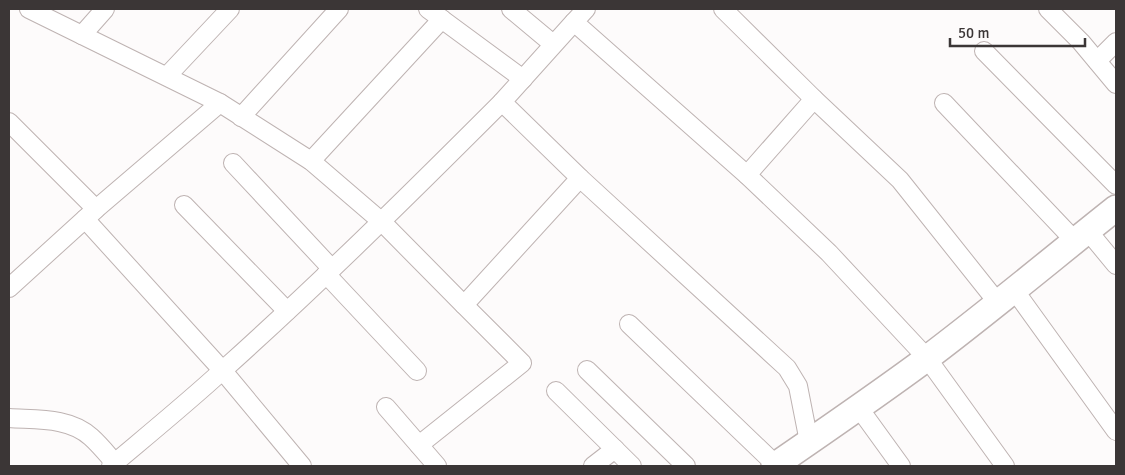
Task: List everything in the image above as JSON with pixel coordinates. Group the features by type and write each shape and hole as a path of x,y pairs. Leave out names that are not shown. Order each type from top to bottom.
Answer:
{"street":[{"path":"30,9 220,103 311,161 382,222 522,363 419,445"},
{"path":"82,35 105,9"},
{"path":"167,76 230,9"},
{"path":"241,117 339,9"},
{"path":"428,9 523,79"},
{"path":"510,9 553,44"},
{"path":"9,418 64,422 74,426 90,436 113,464 223,371 382,222 502,102 586,9"},
{"path":"723,9 900,180 1006,297 1116,431"},
{"path":"1048,9 1116,84"},
{"path":"311,161 442,19"},
{"path":"574,22 747,176 829,253 926,358 1005,466"},
{"path":"1097,61 1116,42"},
{"path":"984,51 1116,185"},
{"path":"747,176 814,99"},
{"path":"502,102 580,178 787,368 798,386 809,442"},
{"path":"12,277 90,214 220,103"},
{"path":"944,103 1081,236 1116,266"},
{"path":"9,122 90,214 302,466"},
{"path":"232,163 417,371"},
{"path":"464,305 580,178"},
{"path":"184,205 287,311"},
{"path":"629,324 775,466 859,408 926,358 1006,297 1116,208"},
{"path":"587,370 686,466"},
{"path":"556,391 632,466"},
{"path":"386,407 436,466"},
{"path":"859,408 901,466"},
{"path":"593,466 615,449"}]}
